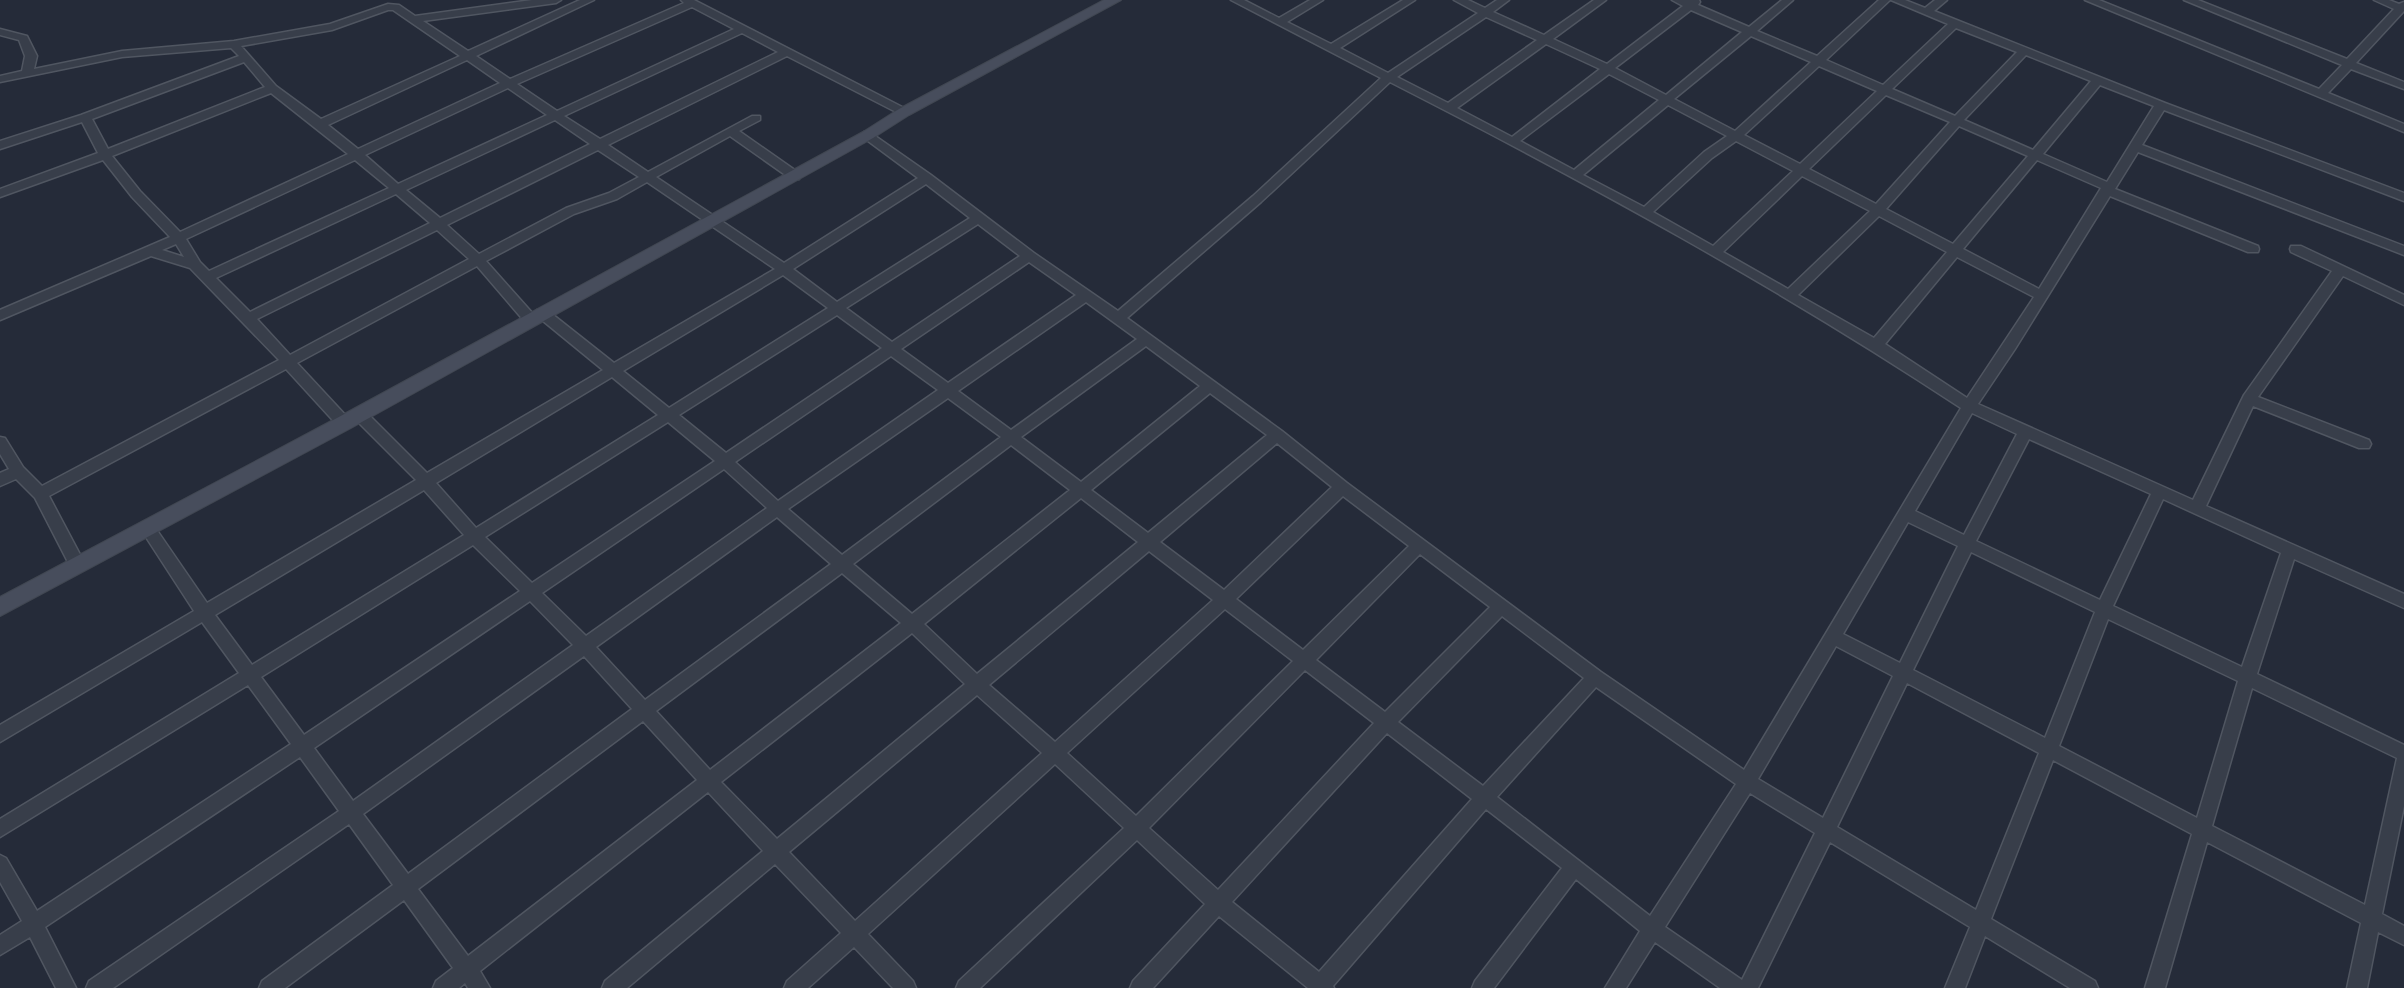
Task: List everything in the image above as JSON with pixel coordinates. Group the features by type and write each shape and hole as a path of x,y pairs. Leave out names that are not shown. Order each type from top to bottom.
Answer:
{"street":[{"path":"414,20 556,0"},
{"path":"320,124 589,0"},
{"path":"0,607 352,419 536,316 795,176 904,112 1114,0"},
{"path":"1236,0 1449,108 1645,213 1876,345 1969,406 2404,601"},
{"path":"1279,22 1318,0"},
{"path":"1331,49 1410,0"},
{"path":"1459,0 1608,69 2040,295"},
{"path":"1118,318 1257,199 1388,78 1504,0"},
{"path":"1449,108 1601,0"},
{"path":"1677,0 1693,3 1748,31 2253,249"},
{"path":"1574,176 1788,0"},
{"path":"1645,213 1708,154 1737,135 1885,0"},
{"path":"1896,0 2161,105 2404,197"},
{"path":"1926,12 1942,0"},
{"path":"2090,0 2404,128"},
{"path":"2189,0 2404,86"},
{"path":"2321,94 2402,7 2379,0"},
{"path":"0,315 179,238 689,2 904,112"},
{"path":"1511,143 1693,3"},
{"path":"0,79 122,54 234,44 332,27 388,7 395,8 784,268 1011,437 1574,866 1652,929 1737,988"},
{"path":"1715,252 1955,23"},
{"path":"207,277 741,30"},
{"path":"0,32 22,38 31,56 27,73"},
{"path":"234,44 272,88 320,124 439,224 536,316 614,370 666,415 724,460 777,509 913,624 1218,903 1321,987 1484,798 1595,677"},
{"path":"1790,295 1878,210 1957,121 2024,51"},
{"path":"248,318 786,52"},
{"path":"0,145 85,117 245,58"},
{"path":"1876,345 2098,80"},
{"path":"0,193 105,155 272,88"},
{"path":"1615,988 1747,782 1969,406 2010,346 2161,105"},
{"path":"85,117 105,155 136,194 179,238 195,265 248,318 287,362 425,480 473,535 586,647 709,781 906,988"},
{"path":"40,494 570,211 613,196 756,118"},
{"path":"730,131 795,176"},
{"path":"868,135 1029,256 1210,385 1595,677 1747,782 2088,988"},
{"path":"2134,146 2404,251"},
{"path":"0,734 614,370 784,268 927,178"},
{"path":"0,829 837,309 978,218"},
{"path":"2296,249 2404,300"},
{"path":"150,251 195,265"},
{"path":"0,946 303,746 1029,256"},
{"path":"2197,508 2249,399 2341,269"},
{"path":"96,988 352,812 777,509 1085,296"},
{"path":"268,988 1145,340"},
{"path":"442,988 913,624 1081,492 1210,385"},
{"path":"2249,399 2364,444"},
{"path":"1748,988 1968,542 2025,432"},
{"path":"612,988 1277,435"},
{"path":"0,442 18,471 40,494 77,564"},
{"path":"0,480 18,471"},
{"path":"794,988 1056,754 1224,600 1342,487"},
{"path":"1955,988 2050,752 2104,609 2159,492"},
{"path":"1904,513 2404,753"},
{"path":"147,527 205,614 480,988"},
{"path":"966,988 1137,828 1302,659 1419,545"},
{"path":"2155,988 2247,678 2289,550"},
{"path":"1140,988 1385,723 1501,607"},
{"path":"1833,636 2202,832 2404,936"},
{"path":"2357,988 2404,763"},
{"path":"0,864 34,924 66,988"},
{"path":"1482,988 1574,866"}]}
